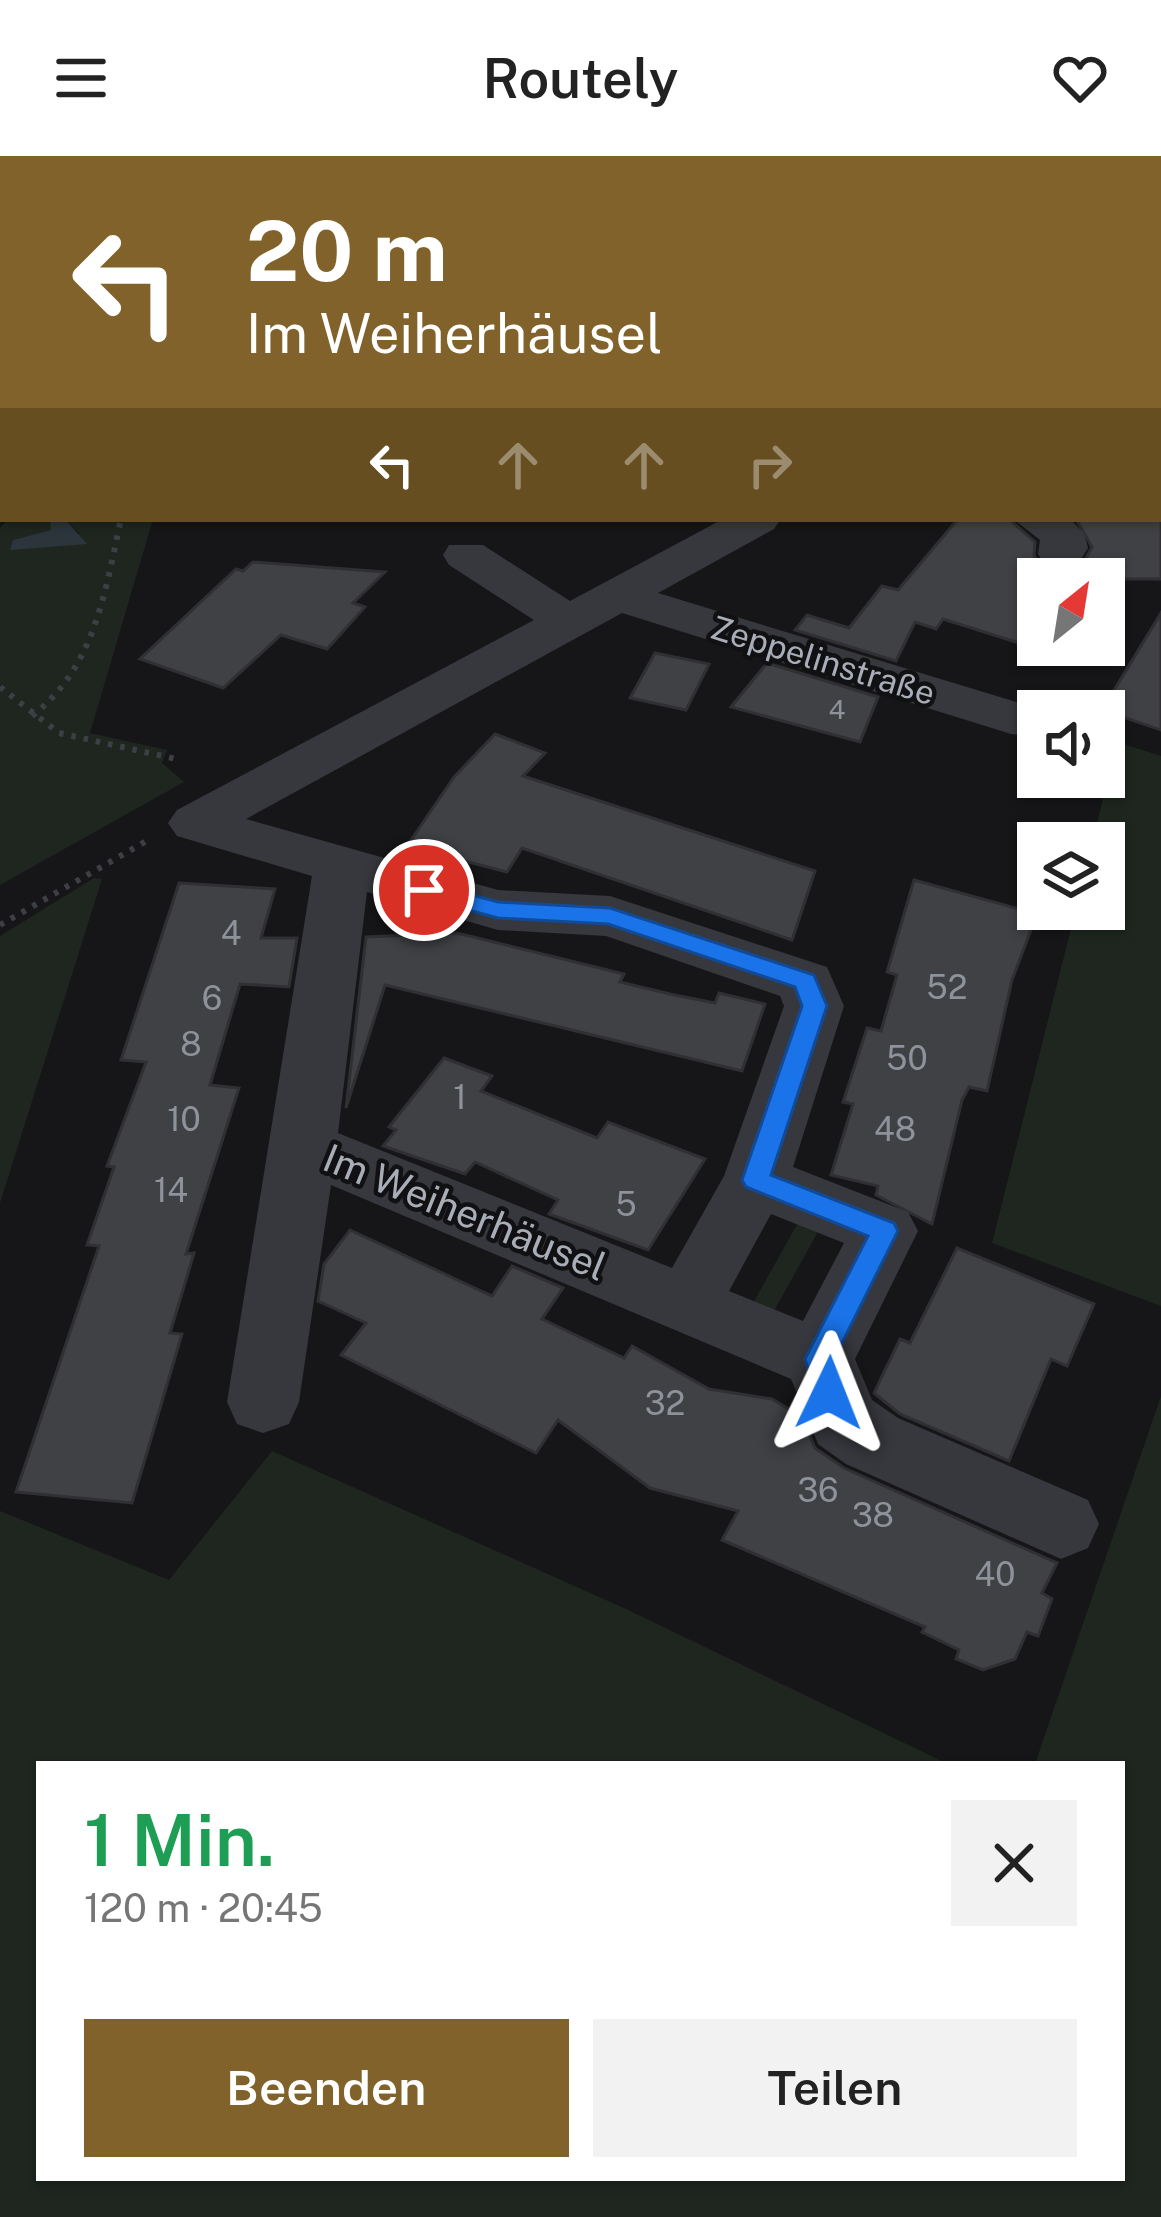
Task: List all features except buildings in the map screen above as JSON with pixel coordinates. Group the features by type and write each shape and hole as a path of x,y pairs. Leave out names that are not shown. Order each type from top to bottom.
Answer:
{"street":[{"path":"196,823 753,522"},
{"path":"466,555 570,622"},
{"name":"Zeppelinstraße","path":"618,596 1017,719"},
{"path":"196,823 498,910 610,916 806,982 814,1006 756,1180 686,1304"},
{"name":"Im Weiherhäusel","path":"342,866 304,1146 820,1359"},
{"path":"263,1402 304,1146"},
{"path":"756,1180 884,1231 820,1359 829,1393 844,1421 1061,1524"}],"path":[{"path":"32,716 61,693 90,642 120,522"},
{"path":"0,687 59,733 181,760"},
{"path":"0,925 163,832 196,823"}],"shaded area":[{"path":"5,522 51,522 52,530 13,540 80,534 68,522 152,522 90,733 167,750 162,763 184,782 0,885 0,528"},
{"path":"50,522 68,522 87,544 10,550 13,540 51,530"},
{"path":"1125,745 1161,756 1161,1306 992,1243 1071,930 1125,930 1125,822 1097,822 1103,798 1125,798"},
{"path":"94,878 102,879 0,1203 0,936"},
{"path":"804,1212 824,1221 774,1311 753,1303"},
{"path":"1161,1396 1161,2217 0,2217 0,1511 169,1580 272,1451 626,1609 942,1761 36,1761 36,2181 1125,2181 1125,1761 1036,1761"}],"route":[{"path":"424,890 498,910 584,911 610,916 806,982 814,1006 756,1180 884,1231 820,1359 829,1393"}]}
